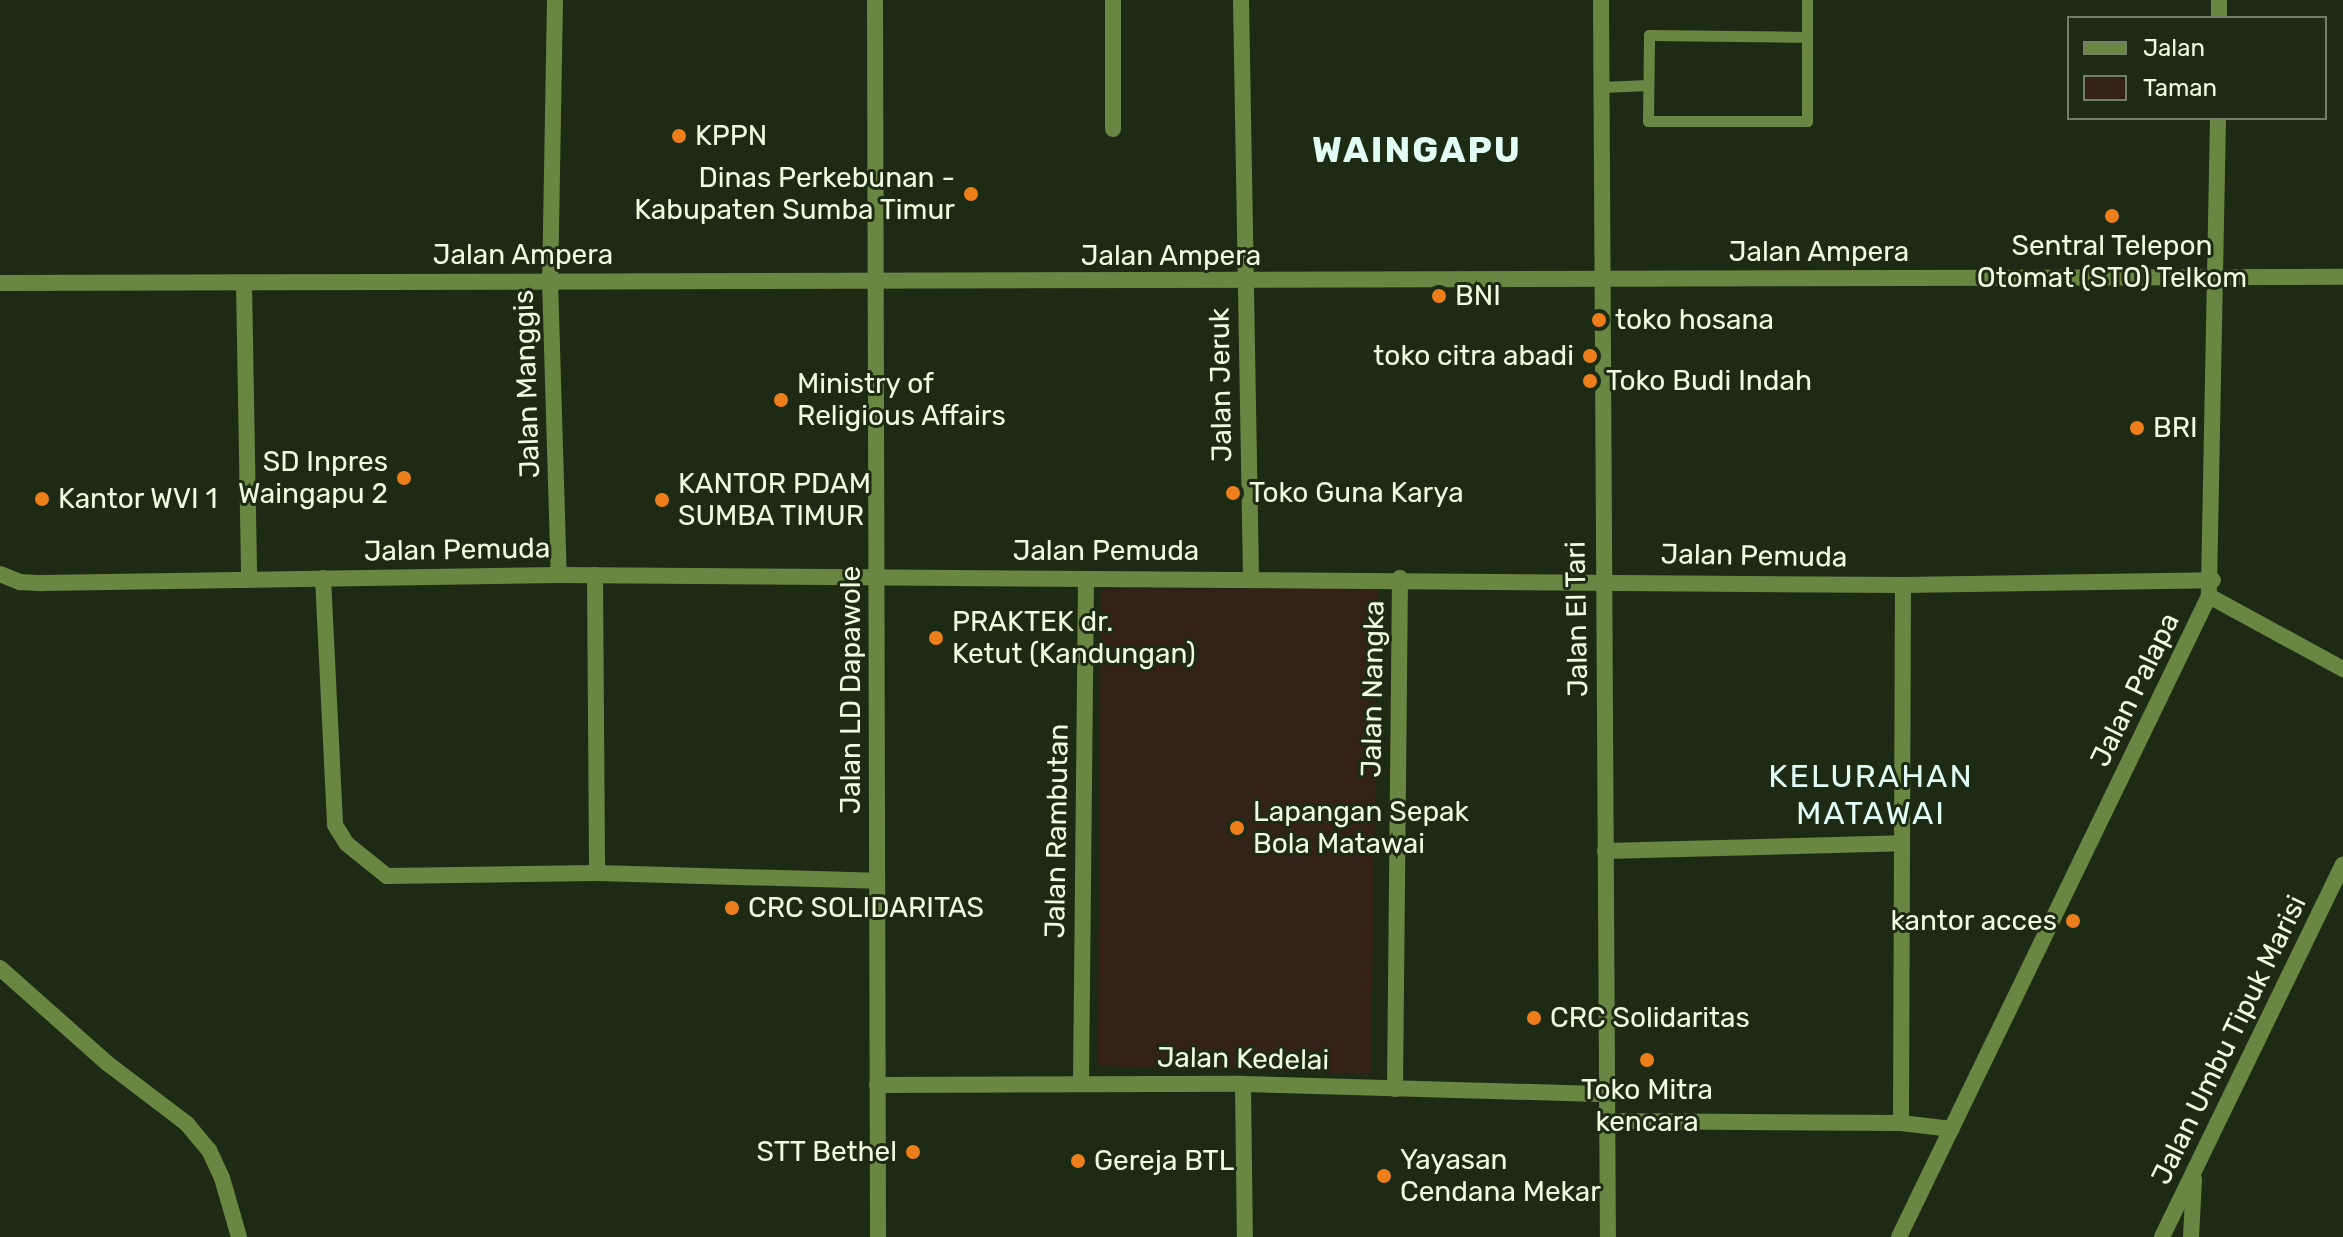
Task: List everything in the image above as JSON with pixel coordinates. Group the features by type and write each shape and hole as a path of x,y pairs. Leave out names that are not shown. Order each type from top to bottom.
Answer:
{"street":[{"name":"Jalan Manggis","path":"555,0 550,280 559,575"},
{"name":"Jalan LD Dapawole","path":"875,0 878,1237"},
{"path":"1113,0 1113,129"},
{"name":"Jalan Jeruk","path":"1241,0 1251,576"},
{"name":"Jalan El Tari","path":"1601,0 1601,580 1608,1237"},
{"name":"Jalan Palapa","path":"1899,1237 2211,588 2218,120"},
{"name":"Jalan Ampera","path":"0,283 550,280 878,284 2343,277"},
{"path":"244,283 249,579"},
{"name":"Jalan Pemuda","path":"0,574 20,582 559,575 878,575 1086,579 1251,576 2211,588"},
{"path":"595,575 597,873"},
{"path":"323,578 335,825 347,844 387,876 597,873 877,881"},
{"name":"Jalan Nangka","path":"1395,1089 1400,578"},
{"name":"Jalan Rambutan","path":"1081,1083 1086,579"},
{"path":"1901,1123 1903,585"},
{"path":"2211,588 2343,669"},
{"path":"1605,851 1901,843"},
{"name":"Jalan Umbu Tipuk Marisi","path":"2162,1237 2343,865"},
{"path":"0,968 107,1063 187,1124 222,1178 239,1237"},
{"path":"1243,1084 1245,1237"},
{"name":"Jalan Kedelai","path":"877,1085 1243,1084 1607,1094"},
{"path":"1609,1121 1901,1123 1952,1129"},
{"path":"2191,1237 2195,1174"}],"lane":[{"path":"1807,0 1807,37 1807,121 1648,121 1649,35 1807,37"},
{"path":"1602,87 1648,85"}],"green space":[{"name":"Lapangan Sepak Bola Matawai","path":"1378,588 1371,1074 1098,1066 1101,590"}],"place":[{"name":"KPPN","path":"679,136"},
{"name":"Dinas Perkebunan - Kabupaten Sumba Timur","path":"971,194"},
{"name":"Sentral Telepon Otomat (STO) Telkom","path":"2112,216"},
{"name":"BNI","path":"1439,296"},
{"name":"toko hosana","path":"1599,320"},
{"name":"toko citra abadi","path":"1590,356"},
{"name":"Toko Budi Indah","path":"1590,381"},
{"name":"Ministry of Religious Affairs","path":"781,400"},
{"name":"BRI","path":"2137,428"},
{"name":"SD Inpres Waingapu 2","path":"404,478"},
{"name":"Toko Guna Karya","path":"1233,493"},
{"name":"Kantor WVI 1","path":"42,499"},
{"name":"KANTOR PDAM SUMBA TIMUR","path":"662,500"},
{"name":"PRAKTEK dr. Ketut (Kandungan)","path":"936,638"},
{"name":"Lapangan Sepak Bola Matawai","path":"1237,828"},
{"name":"CRC SOLIDARITAS","path":"732,908"},
{"name":"kantor acces","path":"2073,921"},
{"name":"CRC Solidaritas","path":"1534,1018"},
{"name":"Toko Mitra kencara","path":"1647,1060"},
{"name":"STT Bethel","path":"913,1152"},
{"name":"Gereja BTL","path":"1078,1161"},
{"name":"Yayasan Cendana Mekar","path":"1384,1176"}],"district":[{"name":"WAINGAPU","path":"1417,150"},
{"name":"KELURAHAN MATAWAI","path":"1871,796"}]}
